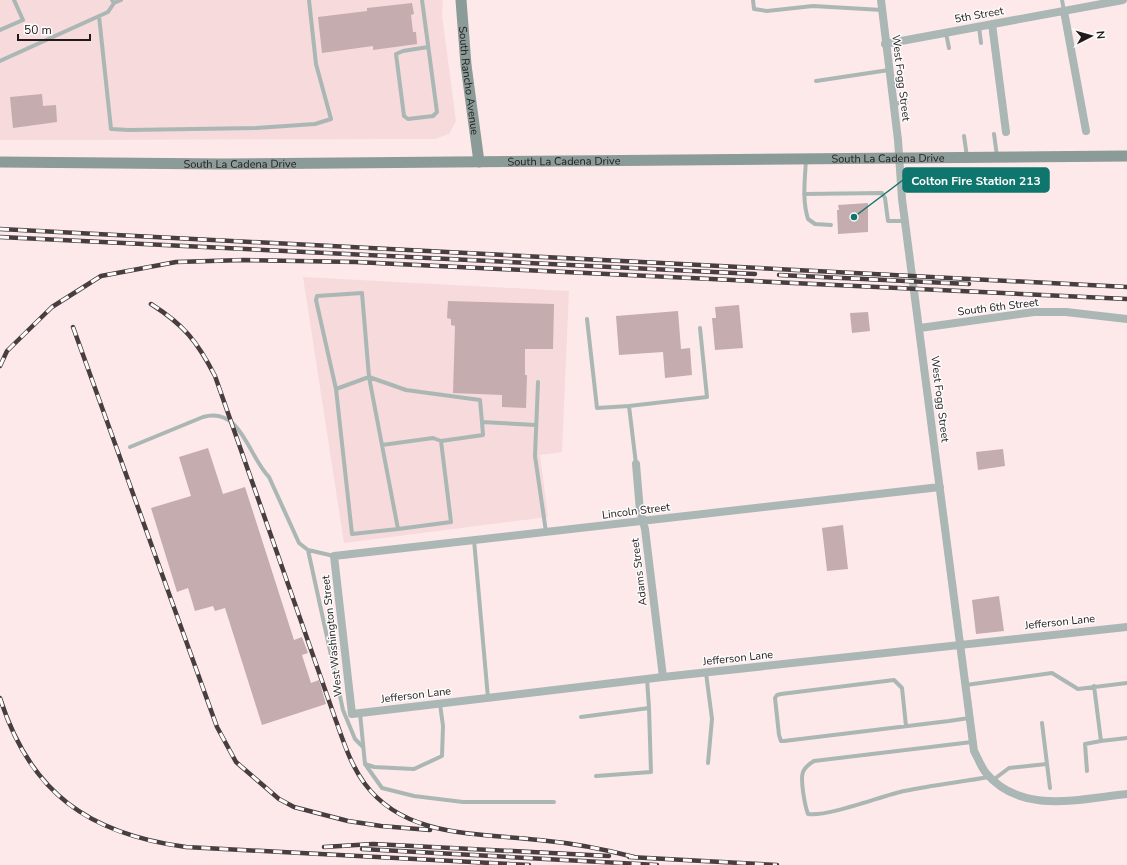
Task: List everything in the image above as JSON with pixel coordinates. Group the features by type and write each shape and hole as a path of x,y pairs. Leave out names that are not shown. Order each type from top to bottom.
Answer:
{"main road":[{"name":"South Rancho Avenue","path":"461,0 466,65 479,162"},
{"name":"South La Cadena Drive","path":"0,162 223,164 1127,156"}],"street":[{"name":"West Fogg Street","path":"881,0 899,158 899,173 974,751 992,779 1005,790 1018,796 1044,802 1127,794"},
{"name":"5th Street","path":"885,44 1123,0"},
{"path":"1064,11 1086,132"},
{"path":"992,24 1006,132"},
{"name":"South 6th Street","path":"920,328 1034,312 1066,312 1127,319"},
{"name":"Adams Street","path":"636,464 640,511 644,521 663,677"},
{"name":"Lincoln Street","path":"334,556 940,487"},
{"name":"West Washington Street","path":"334,556 356,714"},
{"name":"Jefferson Lane","path":"356,714 706,672 1127,627"}],"lane":[{"path":"0,30 23,20 14,0"},
{"path":"0,61 108,12 113,2 121,0"},
{"path":"99,16 111,128 129,130 256,128 314,124 331,119 316,64 309,0"},
{"path":"422,0 437,112 432,116 408,119 404,116 396,54 403,51 428,47"},
{"path":"753,0 754,9 767,11 813,6 882,10"},
{"path":"1062,0 1064,11"},
{"path":"979,26 981,43"},
{"path":"946,32 949,48"},
{"path":"816,82 889,70"},
{"path":"893,104 906,102"},
{"path":"994,134 997,157"},
{"path":"964,136 967,158"},
{"path":"806,159 804,208 808,220 815,224 831,225"},
{"path":"804,194 882,193 885,198 888,221 905,221"},
{"path":"398,529 369,377 362,293 317,296 316,300 336,389 352,534 398,529 451,522 441,441"},
{"path":"587,319 597,408 707,397 700,328"},
{"path":"336,389 369,377 406,390 480,400 483,435 441,441 433,438 382,445"},
{"path":"538,382 535,456 546,532"},
{"path":"629,406 636,464"},
{"path":"130,446 203,417 212,415 224,416 237,426 262,470 269,477 299,543 308,550 334,556"},
{"path":"482,422 536,425"},
{"path":"474,540 488,698"},
{"path":"308,550 343,710 355,739 363,747"},
{"path":"706,672 712,719 708,763"},
{"path":"965,685 1052,674 1078,689 1127,683"},
{"path":"596,776 651,772 647,679"},
{"path":"906,726 902,688 894,680 781,694 777,695 775,698 781,741 906,726 969,718"},
{"path":"1094,686 1101,742"},
{"path":"365,764 374,767 414,769 442,756 443,726 440,704"},
{"path":"581,717 649,708"},
{"path":"356,714 365,764 382,788 414,796 463,802 554,802"},
{"path":"1042,723 1050,788"},
{"path":"1087,771 1085,744 1127,738"},
{"path":"972,742 814,761 808,765 802,773 805,807 808,814 815,815 903,791 992,779 1009,768 1047,764"}],"shaded area":[{"path":"0,0 443,0 442,15 456,121 449,134 435,139 0,140"},
{"path":"303,277 569,291 562,452 540,455 548,517 344,543"}],"building":[{"path":"412,3 414,14 411,15 413,32 416,32 417,44 373,50 373,46 322,53 318,17 367,11 367,8"},
{"path":"42,94 43,106 56,105 57,122 13,128 10,97"},
{"path":"868,203 868,232 838,234 838,205"},
{"path":"448,301 554,304 553,349 525,349 525,375 527,375 526,408 502,407 502,395 453,393 455,326 451,325 451,319 447,318"},
{"path":"739,305 743,348 715,350 712,318 716,318 715,307"},
{"path":"678,311 681,349 690,348 692,375 665,378 663,352 619,355 616,316"},
{"path":"868,312 870,331 852,333 850,313"},
{"path":"208,448 223,494 245,487 294,640 302,637 308,653 302,655 311,683 319,680 326,704 262,725 225,608 215,611 213,606 195,611 188,588 177,592 151,508 191,496 179,457"},
{"path":"1003,449 1005,466 978,470 976,452"},
{"path":"843,525 848,569 827,571 822,528"},
{"path":"999,596 1004,631 976,634 972,600"}],"railway":[{"path":"0,229 1127,287"},
{"path":"0,237 755,274"},
{"path":"0,366 7,351 52,307 101,276 176,262 244,260 356,262 1127,299"},
{"path":"779,275 969,284"},
{"path":"151,304 172,319 189,335 196,343 215,376 344,743 355,768 365,784 381,802 400,815 422,824 444,830 575,845 634,857"},
{"path":"73,327 217,727 236,762 279,799 294,807 348,821 381,826 430,830"},
{"path":"0,698 13,731 28,760 46,783 68,803 92,819 120,832 151,841 186,847 529,865"},
{"path":"324,847 373,844 609,856"},
{"path":"362,849 657,865"},
{"path":"629,857 777,865"}],"place":[{"name":"Colton Fire Station 213","path":"854,217"}]}
